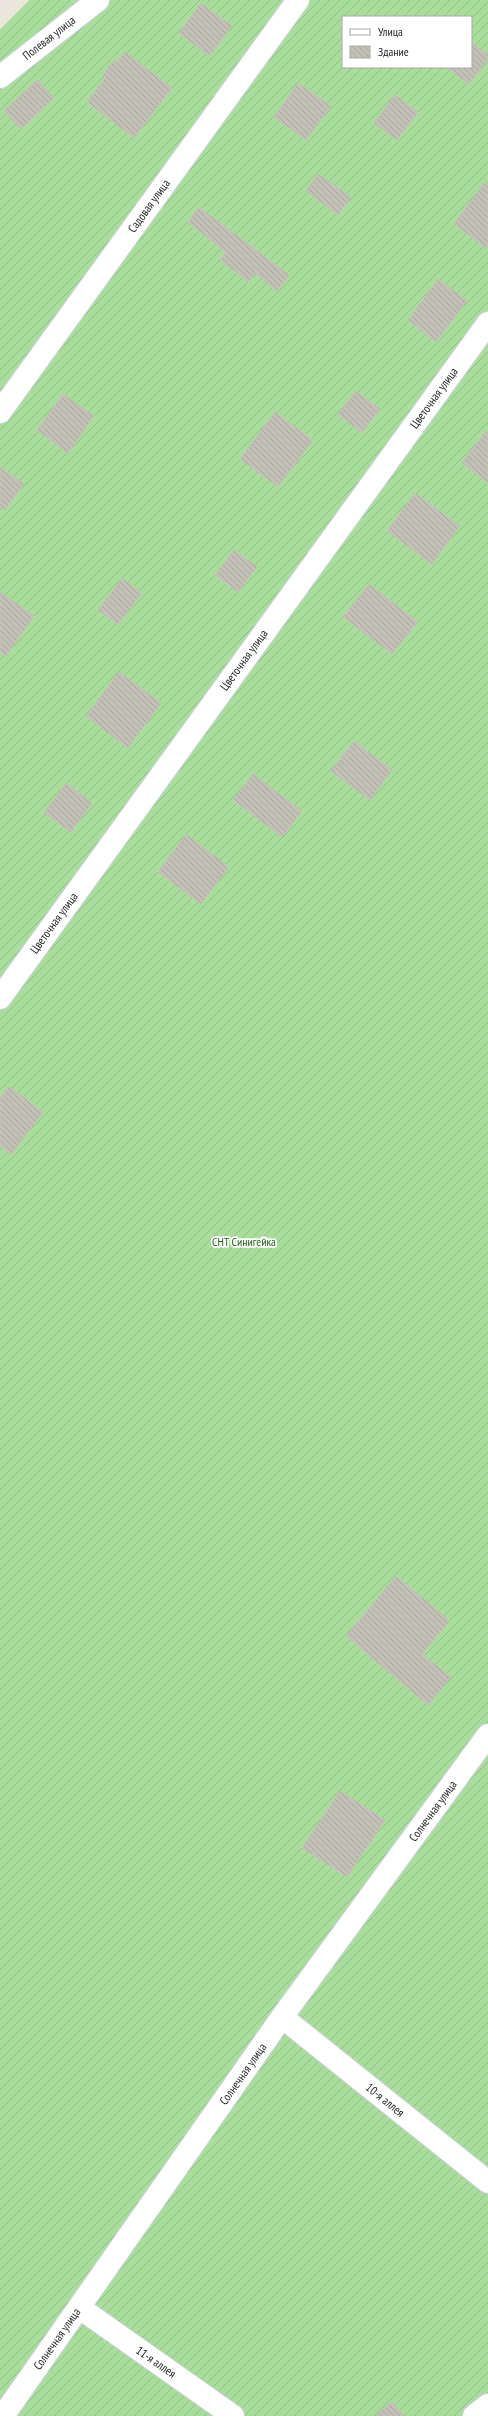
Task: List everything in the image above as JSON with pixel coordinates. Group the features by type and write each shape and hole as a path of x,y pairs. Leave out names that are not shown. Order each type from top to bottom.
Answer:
{"street":[{"name":"Полевая улица","path":"0,77 98,0"},
{"name":"Садовая улица","path":"0,412 298,0"},
{"name":"Цветочная улица","path":"0,998 488,323"},
{"name":"Солнечная улица","path":"3,2416 80,2308 282,2017 487,1740"},
{"name":"10-я аллея","path":"282,2017 488,2182"},
{"name":"11-я аллея","path":"80,2308 233,2416"},
{"path":"474,2416 488,2405"}],"green space":[{"name":"СНТ Синигейка","path":"30,0 488,0 488,2416 0,2416 0,30"}],"building":[{"path":"201,3 232,26 209,56 179,33"},
{"path":"472,43 488,55 488,59 469,84 447,68 472,68"},
{"path":"125,52 172,88 134,138 87,102 106,77 103,74 114,60 117,62"},
{"path":"37,80 54,98 21,129 4,111"},
{"path":"298,83 331,106 306,140 274,117"},
{"path":"395,95 418,112 397,140 374,123"},
{"path":"318,174 351,197 338,215 306,191"},
{"path":"485,182 488,185 488,245 486,248 454,224"},
{"path":"199,207 289,275 277,291 255,273 249,282 220,260 226,252 188,222"},
{"path":"438,279 467,301 436,342 408,320"},
{"path":"356,391 380,409 362,433 338,414"},
{"path":"63,394 94,416 68,453 37,430"},
{"path":"275,412 313,440 278,487 240,459"},
{"path":"486,431 488,432 488,483 462,463"},
{"path":"0,467 24,484 5,510 0,506"},
{"path":"415,493 460,526 432,564 387,531"},
{"path":"234,550 257,567 238,592 215,575"},
{"path":"122,578 142,593 118,624 98,610"},
{"path":"369,584 418,622 392,654 343,617"},
{"path":"0,592 34,616 6,656 0,652"},
{"path":"119,672 161,703 128,748 86,716"},
{"path":"354,741 392,770 370,800 331,771"},
{"path":"253,774 302,811 282,837 233,800"},
{"path":"66,783 92,803 71,832 44,813"},
{"path":"186,834 229,867 201,904 158,872"},
{"path":"9,1086 43,1112 11,1155 0,1146 0,1098"},
{"path":"396,1576 450,1621 422,1654 451,1677 428,1705 346,1636"},
{"path":"340,1791 385,1820 347,1877 302,1848"},
{"path":"392,2402 404,2416 375,2416"}]}
